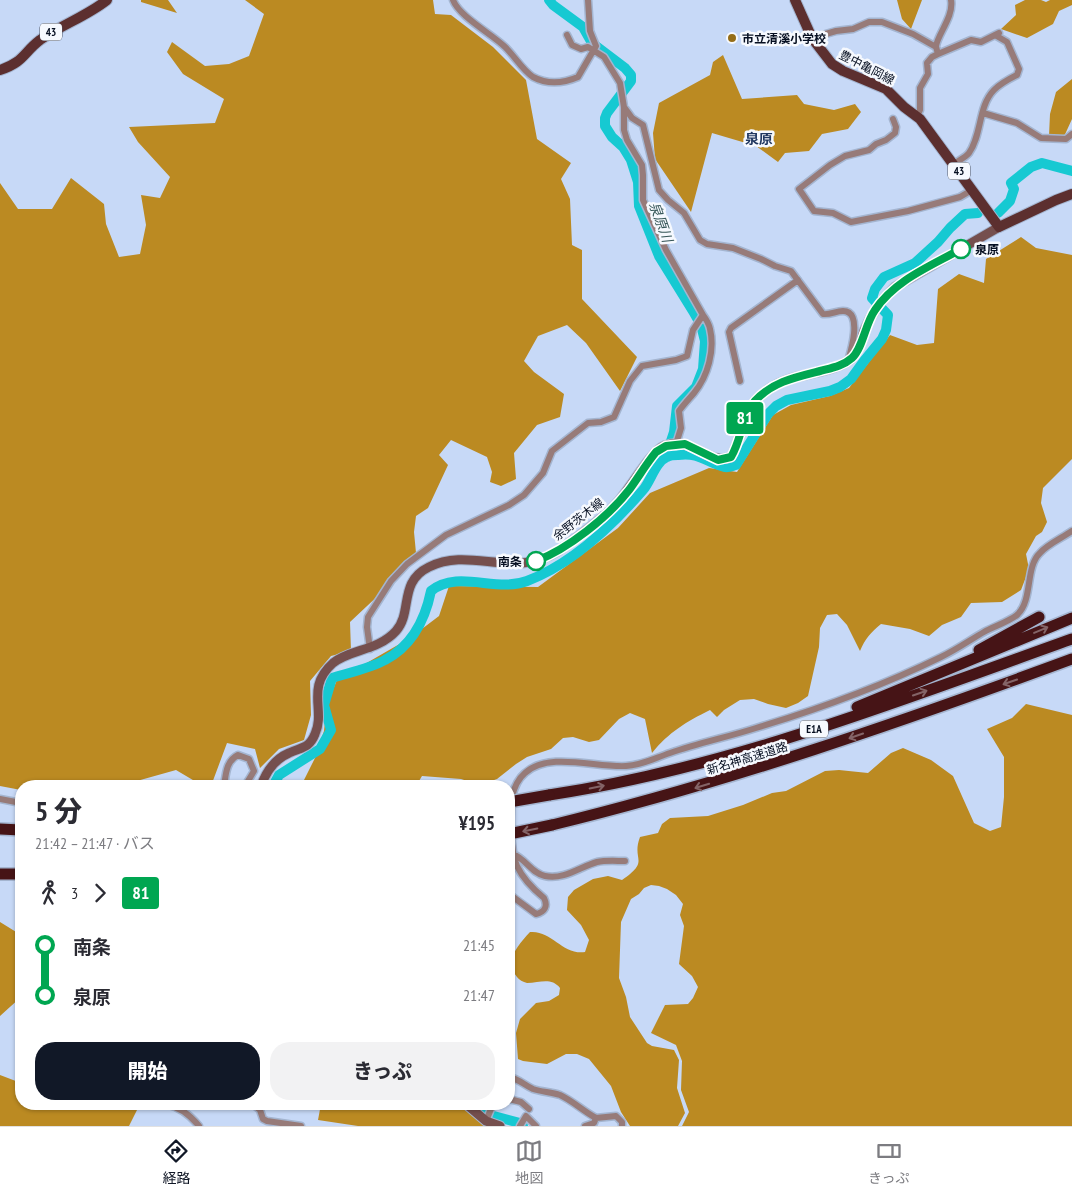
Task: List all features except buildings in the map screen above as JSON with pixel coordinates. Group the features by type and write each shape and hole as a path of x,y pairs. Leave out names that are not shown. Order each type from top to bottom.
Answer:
{"highway":[{"path":"932,677 1039,617"},
{"path":"678,770 836,715 1072,618"},
{"name":"新名神高速道路","path":"515,801 595,788 678,770 761,746 845,719 1072,639"},
{"name":"新名神高速道路","path":"515,833 668,796 790,758 1072,659"},
{"path":"1039,671 1063,670 1072,666"},
{"path":"0,829 15,830"},
{"path":"0,874 15,874"}],"main road":[{"name":"43","path":"0,70 12,66 21,60 38,41 107,0"},
{"name":"豊中亀岡線","path":"795,0 812,38 832,64 843,71 886,89 904,107 917,116 999,227"},
{"path":"672,445 685,444 718,460 731,457 737,448 748,412 761,396 774,386 788,379 848,361 859,348 869,320 876,308 895,288 912,276 999,227 1072,194"},
{"name":"余野茨木線","path":"263,780 273,764 289,752 302,749 315,735 319,724 318,690 321,679 334,662 370,649 397,630 403,618 410,585 418,575 429,567 454,560 521,564 547,557 575,539 610,510 628,491 656,452 672,445"},
{"path":"474,1110 487,1120 500,1126"}],"street":[{"path":"453,0 456,8 494,37 532,76 547,82 566,82 578,78 594,50 595,42 590,31 588,0"},
{"path":"938,54 936,47 946,25 952,4 951,0"},
{"path":"812,38 836,31 853,29 869,22 882,22 913,34 936,47"},
{"path":"917,116 920,110 920,88 928,74 927,63 932,57 971,40 981,42 997,34 1007,42 1019,69 1017,75 1002,83 992,92 969,154 954,164"},
{"path":"567,35 572,45 581,49 588,47 604,57 620,82 624,107 624,130 627,140 642,165 643,200 666,250 710,328 712,346 706,373 679,411 681,428 672,445"},
{"path":"624,107 632,118 643,124 659,190 684,212 700,240 707,244 734,248 791,271 823,314 829,315 844,311 850,314 854,320 855,330 848,361"},
{"path":"983,113 1017,123 1041,138 1066,139 1072,134"},
{"path":"894,119 895,133 886,140 876,144 869,150 845,156 799,189 814,211 834,213 851,222 908,211 960,197 972,190"},
{"path":"740,382 729,332 731,328 798,280"},
{"path":"370,649 366,627 368,617 391,581 406,564 446,535 509,505 524,495 543,473 552,451 588,423 601,422 614,417 630,381 642,366 676,360 687,356 693,330 704,315"},
{"path":"515,789 524,773 540,764 557,761 617,766 643,764 668,754 799,714 902,675 1014,618 1019,613 1026,599 1034,564 1039,553 1072,531"},
{"path":"225,780 228,764 238,754 249,759 254,771 249,780"},
{"path":"0,799 15,802"},
{"path":"515,855 533,871 544,876 566,874 596,862 625,861"},
{"path":"515,861 523,877 544,898 546,908 536,914 515,898"},
{"path":"515,1079 530,1088 560,1096 596,1118 616,1116 622,1122 622,1126"},
{"path":"515,1100 521,1102 536,1126"},
{"path":"182,1110 190,1114 199,1126"},
{"path":"260,1110 263,1119 267,1121 302,1126"},
{"path":"487,1120 491,1110"},
{"path":"520,1126 528,1111"},
{"path":"585,1126 594,1123 596,1118"}],"shaded area":[{"path":"141,0 168,0 177,13 141,2"},
{"path":"245,0 433,0 435,14 451,15 493,47 526,80 537,139 571,163 561,179 570,199 572,245 582,250 582,299 637,357 620,391 586,343 567,325 538,336 524,361 534,372 564,394 560,417 537,425 514,453 516,479 501,486 490,482 492,472 487,457 451,440 439,455 448,465 428,508 416,516 414,532 416,553 383,591 350,622 351,651 331,656 310,681 311,715 304,740 279,749 260,768 255,749 227,743 213,780 193,780 176,770 140,780 15,780 15,789 0,786 0,183 18,209 52,209 71,178 104,204 106,224 119,257 140,254 146,225 141,195 160,198 170,177 138,142 129,127 215,123 224,99 183,74 167,52 172,42 205,66 229,64 249,56 264,14"},
{"path":"897,0 922,0 911,29 902,19"},
{"path":"1025,0 1041,0 1046,2 1050,0 1072,0 1072,5 1059,11 1053,24 1027,38 1001,29 1016,15 1015,5"},
{"path":"723,55 742,99 797,95 804,104 834,110 855,104 861,112 848,129 822,134 809,151 785,153 778,162 756,146 712,133 691,212 655,159 653,133 659,103 710,75 713,62"},
{"path":"1072,79 1072,119 1062,141 1049,136 1050,114 1056,92"},
{"path":"1021,237 1036,248 1072,255 1072,459 1043,488 1041,503 1047,522 1042,532 1036,536 1026,554 1029,569 1021,590 1002,602 971,603 961,617 942,625 929,636 910,629 881,624 869,636 860,651 847,625 837,614 827,615 820,628 819,647 808,696 786,708 754,699 740,700 717,717 710,710 678,728 652,753 645,719 630,713 619,719 599,740 589,742 573,737 563,738 551,749 527,757 494,780 464,780 422,776 420,780 304,780 315,758 324,731 327,704 337,680 410,638 439,616 449,586 538,587 618,528 650,493 709,468 737,472 773,415 791,405 830,396 849,388 890,335 917,345 934,343 938,289 959,274 984,283 986,259"},
{"path":"1026,704 1072,715 1072,1126 682,1126 689,1112 681,1090 682,1061 676,1045 651,1033 665,1005 688,1004 698,987 692,976 679,964 684,926 680,915 683,904 676,895 667,889 651,885 644,888 631,899 621,922 619,978 626,997 630,1017 647,1043 652,1046 674,1050 679,1060 677,1088 685,1113 678,1126 630,1126 621,1112 611,1086 589,1059 577,1054 566,1054 547,1064 518,1059 516,1033 520,1019 536,1003 549,1001 559,995 560,988 553,983 545,981 527,983 520,980 515,974 515,951 517,947 530,932 538,932 570,950 585,952 589,940 581,925 567,910 568,897 574,890 593,879 608,876 622,880 631,873 638,864 637,851 640,837 658,833 662,824 670,818 708,816 772,793 786,791 825,771 839,770 868,773 891,753 903,748 931,760 953,776 974,823 990,831 1001,827 1004,797 1004,757 987,729 1012,718"},
{"path":"0,922 15,931 15,1002 0,1016"},
{"path":"0,1075 15,1081 15,1110 137,1110 129,1126 0,1126"},
{"path":"320,1110 466,1110 485,1126 358,1126 318,1120"}],"waterway":[{"name":"泉原川","path":"549,0 583,27 592,43 625,68 631,75 631,81 607,113 605,126 612,137 623,147 631,160 638,182 639,206 659,256 701,325 705,341 703,369 696,387 677,406 674,432 667,453"},
{"path":"998,213 1010,201 1014,189 1011,183 1031,167 1042,163 1072,171"},
{"path":"276,780 279,775 320,749 331,730 324,705 332,678 379,663 403,647 410,640 421,622 431,591 453,582 515,584 544,574 560,565 590,543 618,517 643,490 659,463 668,456 686,454 698,456 725,467 736,465 768,414 776,406 787,400 830,391 851,379 882,339 886,330 888,315 872,298 875,289 884,277 915,263 965,214 978,213"},
{"path":"484,1110 490,1115 520,1123 523,1126"}],"bus line":[{"name":"81","path":"536,561 556,552 575,539 616,505 660,448 685,444 718,460 731,457 737,448 743,424 754,402 774,386 788,379 848,361 859,348 869,320 888,293 912,276 961,249"}],"place":[{"name":"市立清溪小学校","path":"732,38"},
{"name":"泉原","path":"961,249"},
{"name":"南条","path":"536,561"}],"district":[{"name":"泉原","path":"759,139"}]}
